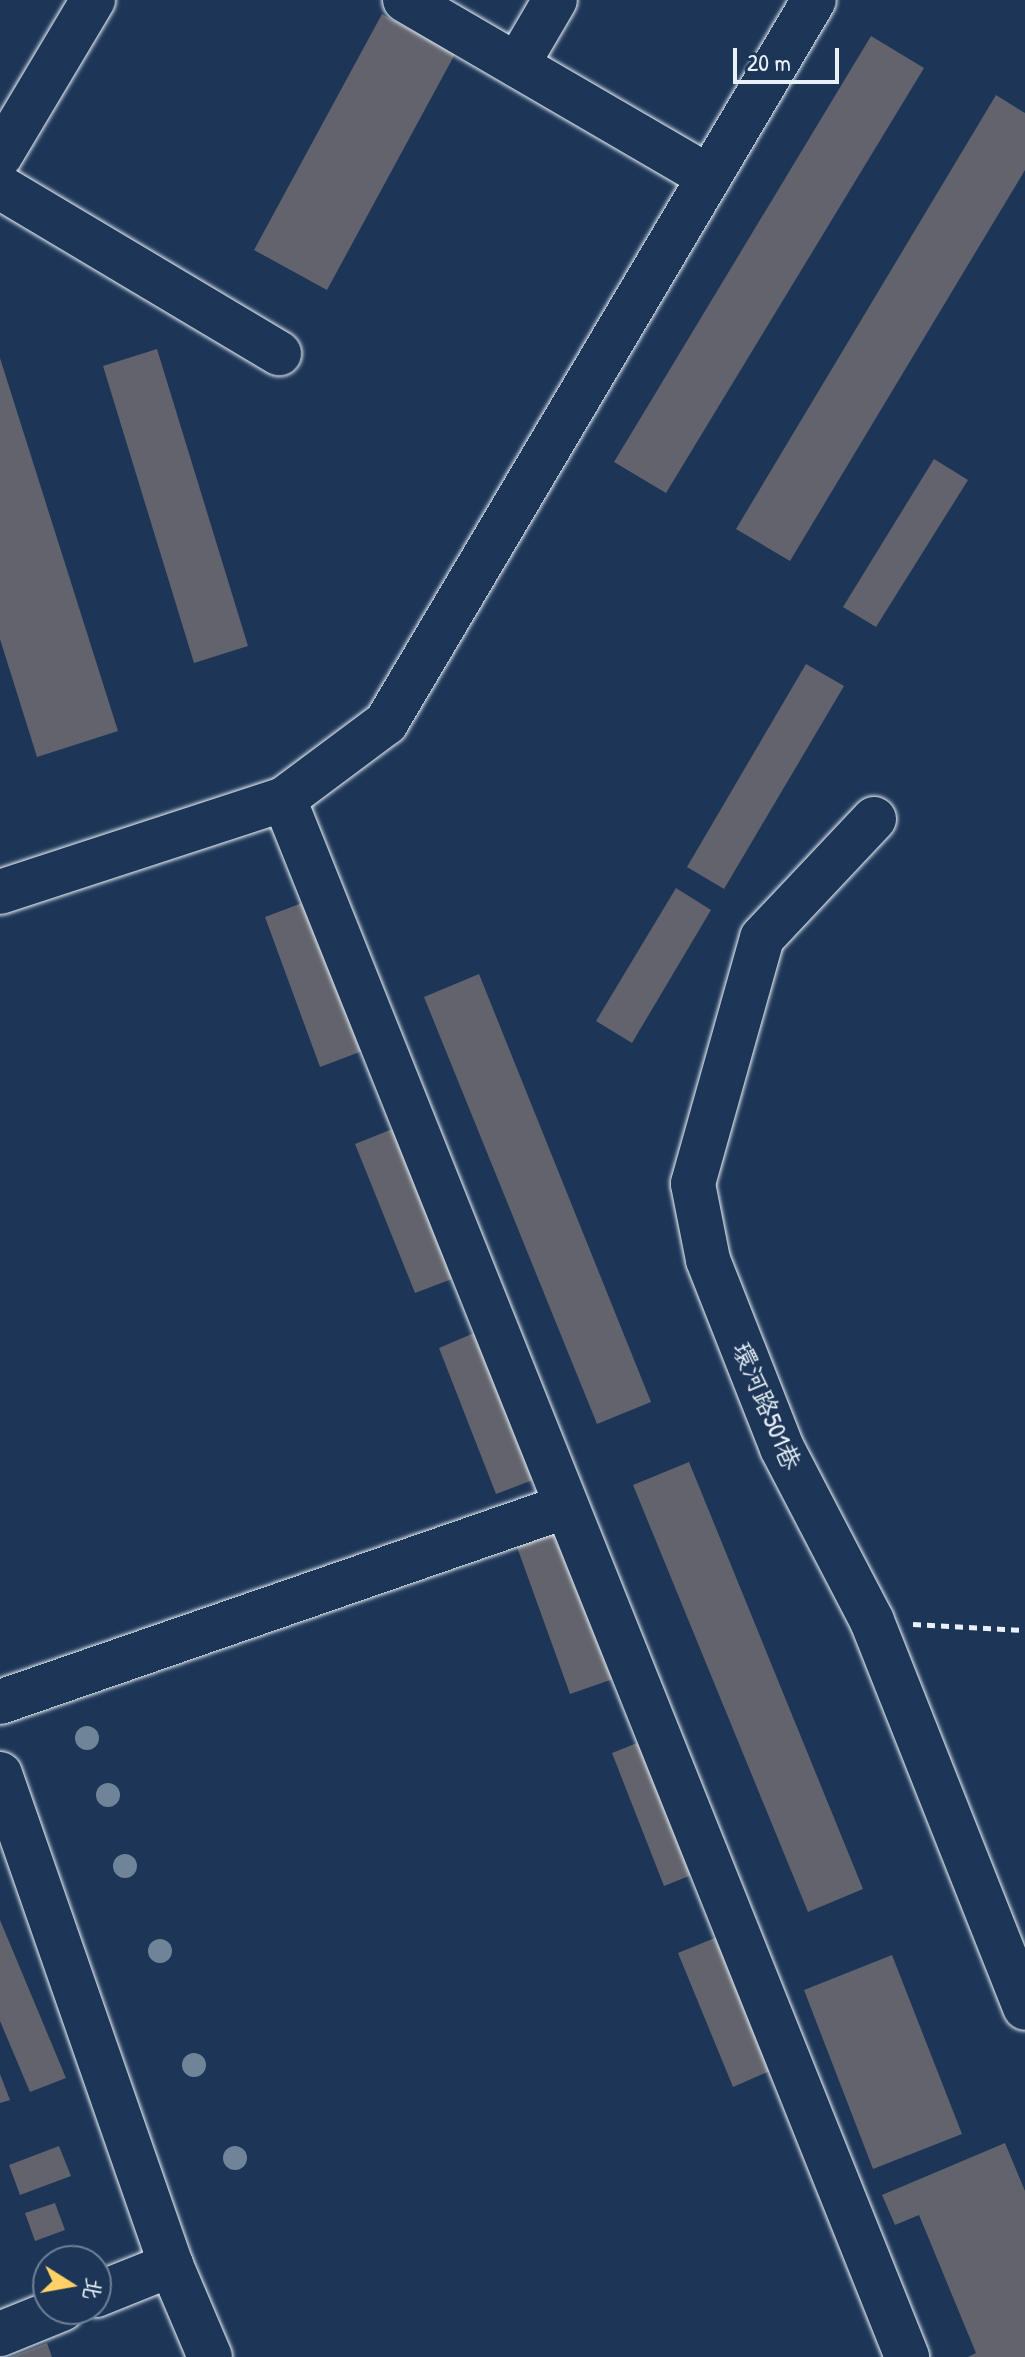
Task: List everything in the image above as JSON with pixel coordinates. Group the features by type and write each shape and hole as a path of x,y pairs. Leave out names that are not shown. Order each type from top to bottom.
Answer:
{"street":[{"path":"0,156 93,0"},
{"path":"405,0 709,177"},
{"path":"517,65 555,0"},
{"path":"0,892 284,799 386,723 814,0"},
{"path":"0,187 279,353"},
{"path":"284,799 564,1507 907,2357"},
{"name":"環河路501巷","path":"874,819 762,938 693,1184 708,1260 782,1448 872,1621 1025,2008"},
{"path":"0,1702 564,1507"},
{"path":"0,1774 171,2265 210,2357"},
{"path":"112,2289 171,2265"},
{"path":"0,2334 32,2321"}],"path":[{"path":"872,1621 1025,1630"}],"building":[{"path":"382,14 455,54 327,290 254,250"},
{"path":"871,36 924,68 666,493 614,462"},
{"path":"996,95 1025,113 1025,170 790,561 736,529"},
{"path":"157,349 248,646 194,663 103,366"},
{"path":"0,358 118,731 37,757 0,639"},
{"path":"934,459 968,480 876,627 843,607"},
{"path":"806,664 844,686 724,889 687,867"},
{"path":"676,888 711,910 632,1043 596,1021"},
{"path":"310,900 365,1050 320,1067 265,917"},
{"path":"479,974 651,1402 597,1424 424,997"},
{"path":"400,1126 460,1276 415,1293 355,1144"},
{"path":"481,1330 538,1478 496,1494 439,1348"},
{"path":"689,1462 863,1889 808,1912 633,1485"},
{"path":"563,1530 616,1678 570,1694 517,1547"},
{"path":"647,1739 699,1872 664,1886 612,1753"},
{"path":"0,1920 66,2078 30,2092 0,2021"},
{"path":"722,1935 777,2068 733,2087 678,1953"},
{"path":"892,1955 962,2134 873,2169 804,1990"},
{"path":"0,2074 10,2100 0,2103"},
{"path":"1005,2143 1025,2191 1025,2357 968,2357 976,2353 919,2215 895,2225 882,2195"},
{"path":"59,2146 71,2176 20,2195 9,2165"},
{"path":"55,2203 65,2230 35,2241 25,2213"},
{"path":"47,2343 52,2357 11,2357"}]}
